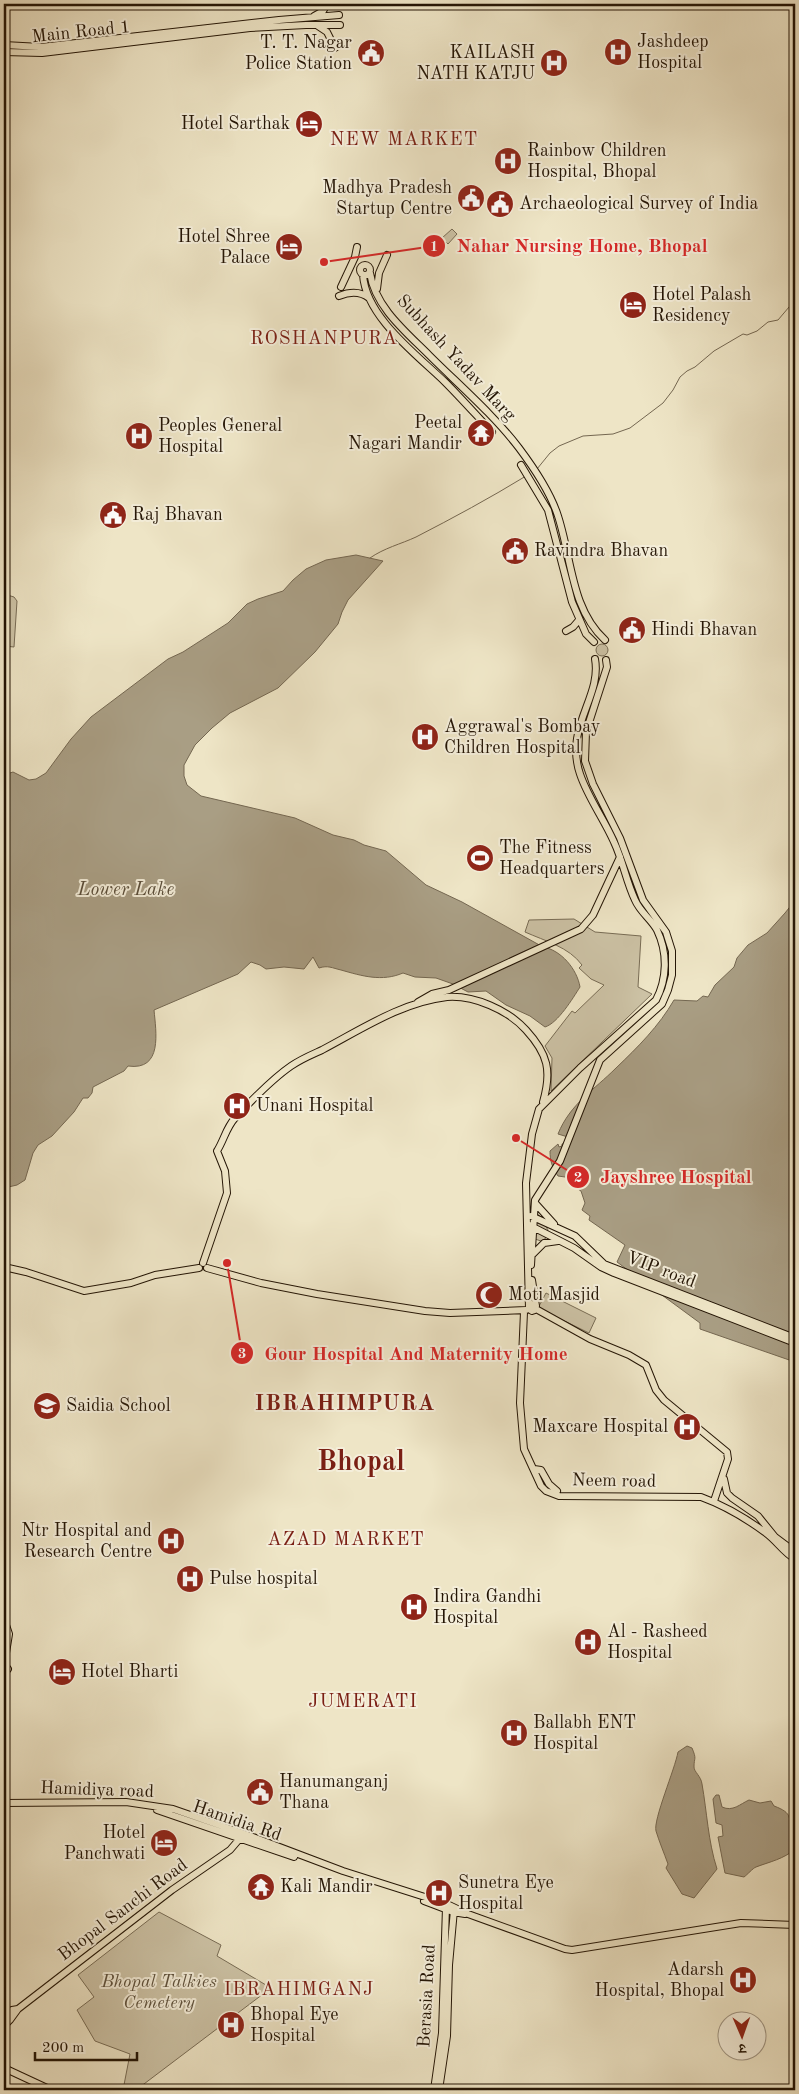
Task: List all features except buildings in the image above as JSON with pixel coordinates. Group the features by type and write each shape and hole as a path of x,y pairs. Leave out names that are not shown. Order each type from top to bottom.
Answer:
{"main road":[{"path":"313,17 323,10 327,4"},
{"name":"Main Road 1","path":"4,45 41,47 339,15"},
{"path":"315,25 327,32 335,48"},
{"name":"Main Road 1","path":"4,52 42,53 238,30 340,25"},
{"path":"341,287 357,247"},
{"path":"378,294 379,273 387,255"},
{"name":"Subhash Yadav Marg","path":"492,432 445,382 388,327 364,286 366,274 395,321 498,425 524,463"},
{"path":"339,296 352,292 366,295 370,298"},
{"path":"524,463 540,478 551,497 557,513 578,597 592,626 605,640"},
{"path":"524,463 548,510 566,583 579,620 586,634 594,642"},
{"path":"566,631 579,620"},
{"path":"531,1308 526,1224 526,1183 535,1117 543,1104 656,1000 664,985 666,974 664,951 657,931 636,903 618,860 614,840 582,778 576,756 578,727 596,672 595,659"},
{"path":"557,1491 538,1470 524,1449 520,1403 531,1308 535,1201 560,1161 600,1060 662,1004 672,975 672,951 666,932 643,900 620,838 593,784 585,761 586,732 607,667 606,660"},
{"path":"204,1266 227,1193 225,1171 217,1151 226,1130 236,1118 291,1066 432,994 449,990 581,929 593,915 618,860"},
{"path":"409,1007 448,997 473,1000 491,1006 518,1021 534,1039 548,1068 543,1104"},
{"path":"535,1201 557,1227"},
{"name":"VIP road","path":"526,1214 575,1236 604,1264 615,1271 795,1343"},
{"name":"VIP road","path":"526,1224 574,1248 601,1267 795,1338"},
{"path":"532,1255 544,1243 562,1242"},
{"path":"4,1267 84,1290 124,1284 155,1275 204,1266 261,1283 425,1311 450,1313 531,1308 590,1339 629,1355 646,1365 656,1390 664,1400 727,1452 728,1459 714,1501 766,1530 795,1552"},
{"name":"Neem road","path":"538,1470 541,1486 546,1491 559,1496 701,1497 714,1501"},
{"path":"723,1475 727,1492 741,1505 758,1516 781,1549 795,1559"},
{"path":"4,1619 9,1634 5,1662 7,1670 4,1674"},
{"name":"Hamidiya road","path":"4,1805 82,1801 150,1805 183,1812 243,1836"},
{"name":"Bhopal Sanchi Road","path":"18,2009 172,1890 230,1850 243,1836"},
{"name":"Hamidia Rd","path":"243,1836 544,1942 572,1950 741,1923 795,1925"},
{"name":"Hamidia Rd","path":"414,1896 436,1906 446,1906"},
{"path":"436,1906 445,1925"},
{"name":"Berasia Road","path":"434,2090 442,2033 446,1906"},
{"name":"Berasia Road","path":"439,2090 447,2036 454,1910"},
{"path":"4,2017 12,2010 18,2009"},
{"path":"4,2026 18,2009"},
{"path":"4,2068 47,2088 62,2090"}],"green space":[{"path":"452,229 457,234 448,244 442,238"},
{"path":"4,594 14,597 17,601 14,647 4,646"},
{"path":"600,644 604,644 608,650 604,656 600,656 596,652 596,648"},
{"path":"574,919 595,932 641,936 638,987 652,994 551,1091 552,1058 545,1046 572,1011 575,1013 604,985 591,979 579,968 582,965 577,959 564,949 525,932 529,920"},
{"path":"535,1212 540,1216 548,1230 546,1238 541,1241 535,1239 529,1224 530,1217"},
{"path":"546,1293 596,1318 589,1333 538,1308"},
{"name":"Bhopal Talkies Cemetery","path":"159,1912 221,1945 217,1956 271,1988 136,2090 123,2090 130,2054 95,2041 77,2010 94,1997 78,1975"}],"water":[{"name":"Lower Lake","path":"356,555 383,561 348,600 338,624 315,652 278,688 230,713 195,745 184,765 184,776 187,785 201,796 295,818 333,835 386,851 426,885 462,902 562,956 572,967 580,987 555,1021 545,1027 530,1016 506,1005 486,991 468,992 436,978 415,977 403,973 380,978 364,976 330,967 319,968 313,957 304,969 284,967 266,969 251,962 238,974 154,1010 155,1048 147,1062 139,1066 128,1066 124,1071 93,1087 92,1093 88,1098 83,1098 74,1112 52,1136 38,1145 33,1153 25,1180 17,1185 4,1188 4,775 13,772 29,780 36,779 46,773 71,739 91,717 168,659 183,652 228,623 247,604 283,591 306,569 326,560"},
{"path":"795,894 795,1362 700,1329 700,1323 617,1262 625,1245 589,1220 590,1216 582,1210 585,1203 581,1191 572,1185 572,1178 558,1176 550,1158 550,1151 558,1144 559,1147 562,1144 568,1143 568,1137 558,1134 569,1114 583,1098 640,1044 662,1019 674,1000 697,1001 703,996 708,997 715,985 734,967 737,958 748,945 767,933 785,913 793,903"},
{"path":"687,1746 692,1748 695,1757 694,1769 701,1781 717,1869 694,1898 682,1894 666,1868 668,1864 656,1831 658,1816 678,1752"},
{"path":"716,1795 719,1795 722,1807 730,1809 749,1800 760,1803 771,1801 774,1806 785,1811 789,1817 790,1837 795,1839 795,1849 781,1858 755,1868 744,1877 725,1873 718,1837 723,1836 722,1825 716,1823 713,1799"}],"waterway":[{"path":"537,469 550,453 559,446 583,436 613,434 630,428 663,403 680,377 687,371 695,367 714,351 743,334 747,335 757,331 768,322 778,320 795,300"},
{"path":"370,558 381,551 444,523 526,476"}],"place":[{"name":"Jashdeep Hospital","path":"618,52"},
{"name":"T. T. Nagar Police Station","path":"371,53"},
{"name":"KAILASH NATH KATJU","path":"554,63"},
{"name":"Hotel Sarthak","path":"309,124"},
{"name":"Rainbow Children Hospital, Bhopal","path":"508,161"},
{"name":"Madhya Pradesh Startup Centre","path":"471,198"},
{"name":"Archaeological Survey of India","path":"500,204"},
{"name":"Hotel Shree Palace","path":"289,247"},
{"name":"Nahar Nursing Home, Bhopal","path":"324,262"},
{"name":"Hotel Palash Residency","path":"633,305"},
{"name":"Peetal Nagari Mandir","path":"481,433"},
{"name":"Peoples General Hospital","path":"139,436"},
{"name":"Raj Bhavan","path":"113,515"},
{"name":"Ravindra Bhavan","path":"515,551"},
{"name":"Hindi Bhavan","path":"632,630"},
{"name":"Aggrawal's Bombay Children Hospital","path":"425,737"},
{"name":"The Fitness Headquarters","path":"480,858"},
{"name":"Unani Hospital","path":"237,1106"},
{"name":"Jayshree Hospital","path":"516,1138"},
{"name":"Gour Hospital And Maternity Home","path":"227,1263"},
{"name":"Moti Masjid","path":"489,1295"},
{"name":"Saidia School","path":"47,1406"},
{"name":"Maxcare Hospital","path":"687,1427"},
{"name":"Ntr Hospital and Research Centre","path":"171,1541"},
{"name":"Pulse hospital","path":"190,1579"},
{"name":"Indira Gandhi Hospital","path":"414,1607"},
{"name":"Al - Rasheed Hospital","path":"588,1642"},
{"name":"Hotel Bharti","path":"62,1672"},
{"name":"Ballabh ENT Hospital","path":"514,1733"},
{"name":"Hanumanganj Thana","path":"260,1792"},
{"name":"Hotel Panchwati","path":"164,1843"},
{"name":"Kali Mandir","path":"261,1887"},
{"name":"Sunetra Eye Hospital","path":"439,1893"},
{"name":"Adarsh Hospital, Bhopal","path":"743,1980"},
{"name":"Bhopal Eye Hospital","path":"231,2025"}],"district":[{"name":"NEW MARKET","path":"404,140"},
{"name":"ROSHANPURA","path":"324,339"},
{"name":"IBRAHIMPURA","path":"345,1404"},
{"name":"Bhopal","path":"361,1463"},
{"name":"AZAD MARKET","path":"346,1540"},
{"name":"JUMERATI","path":"363,1702"},
{"name":"IBRAHIMGANJ","path":"299,1990"}]}
